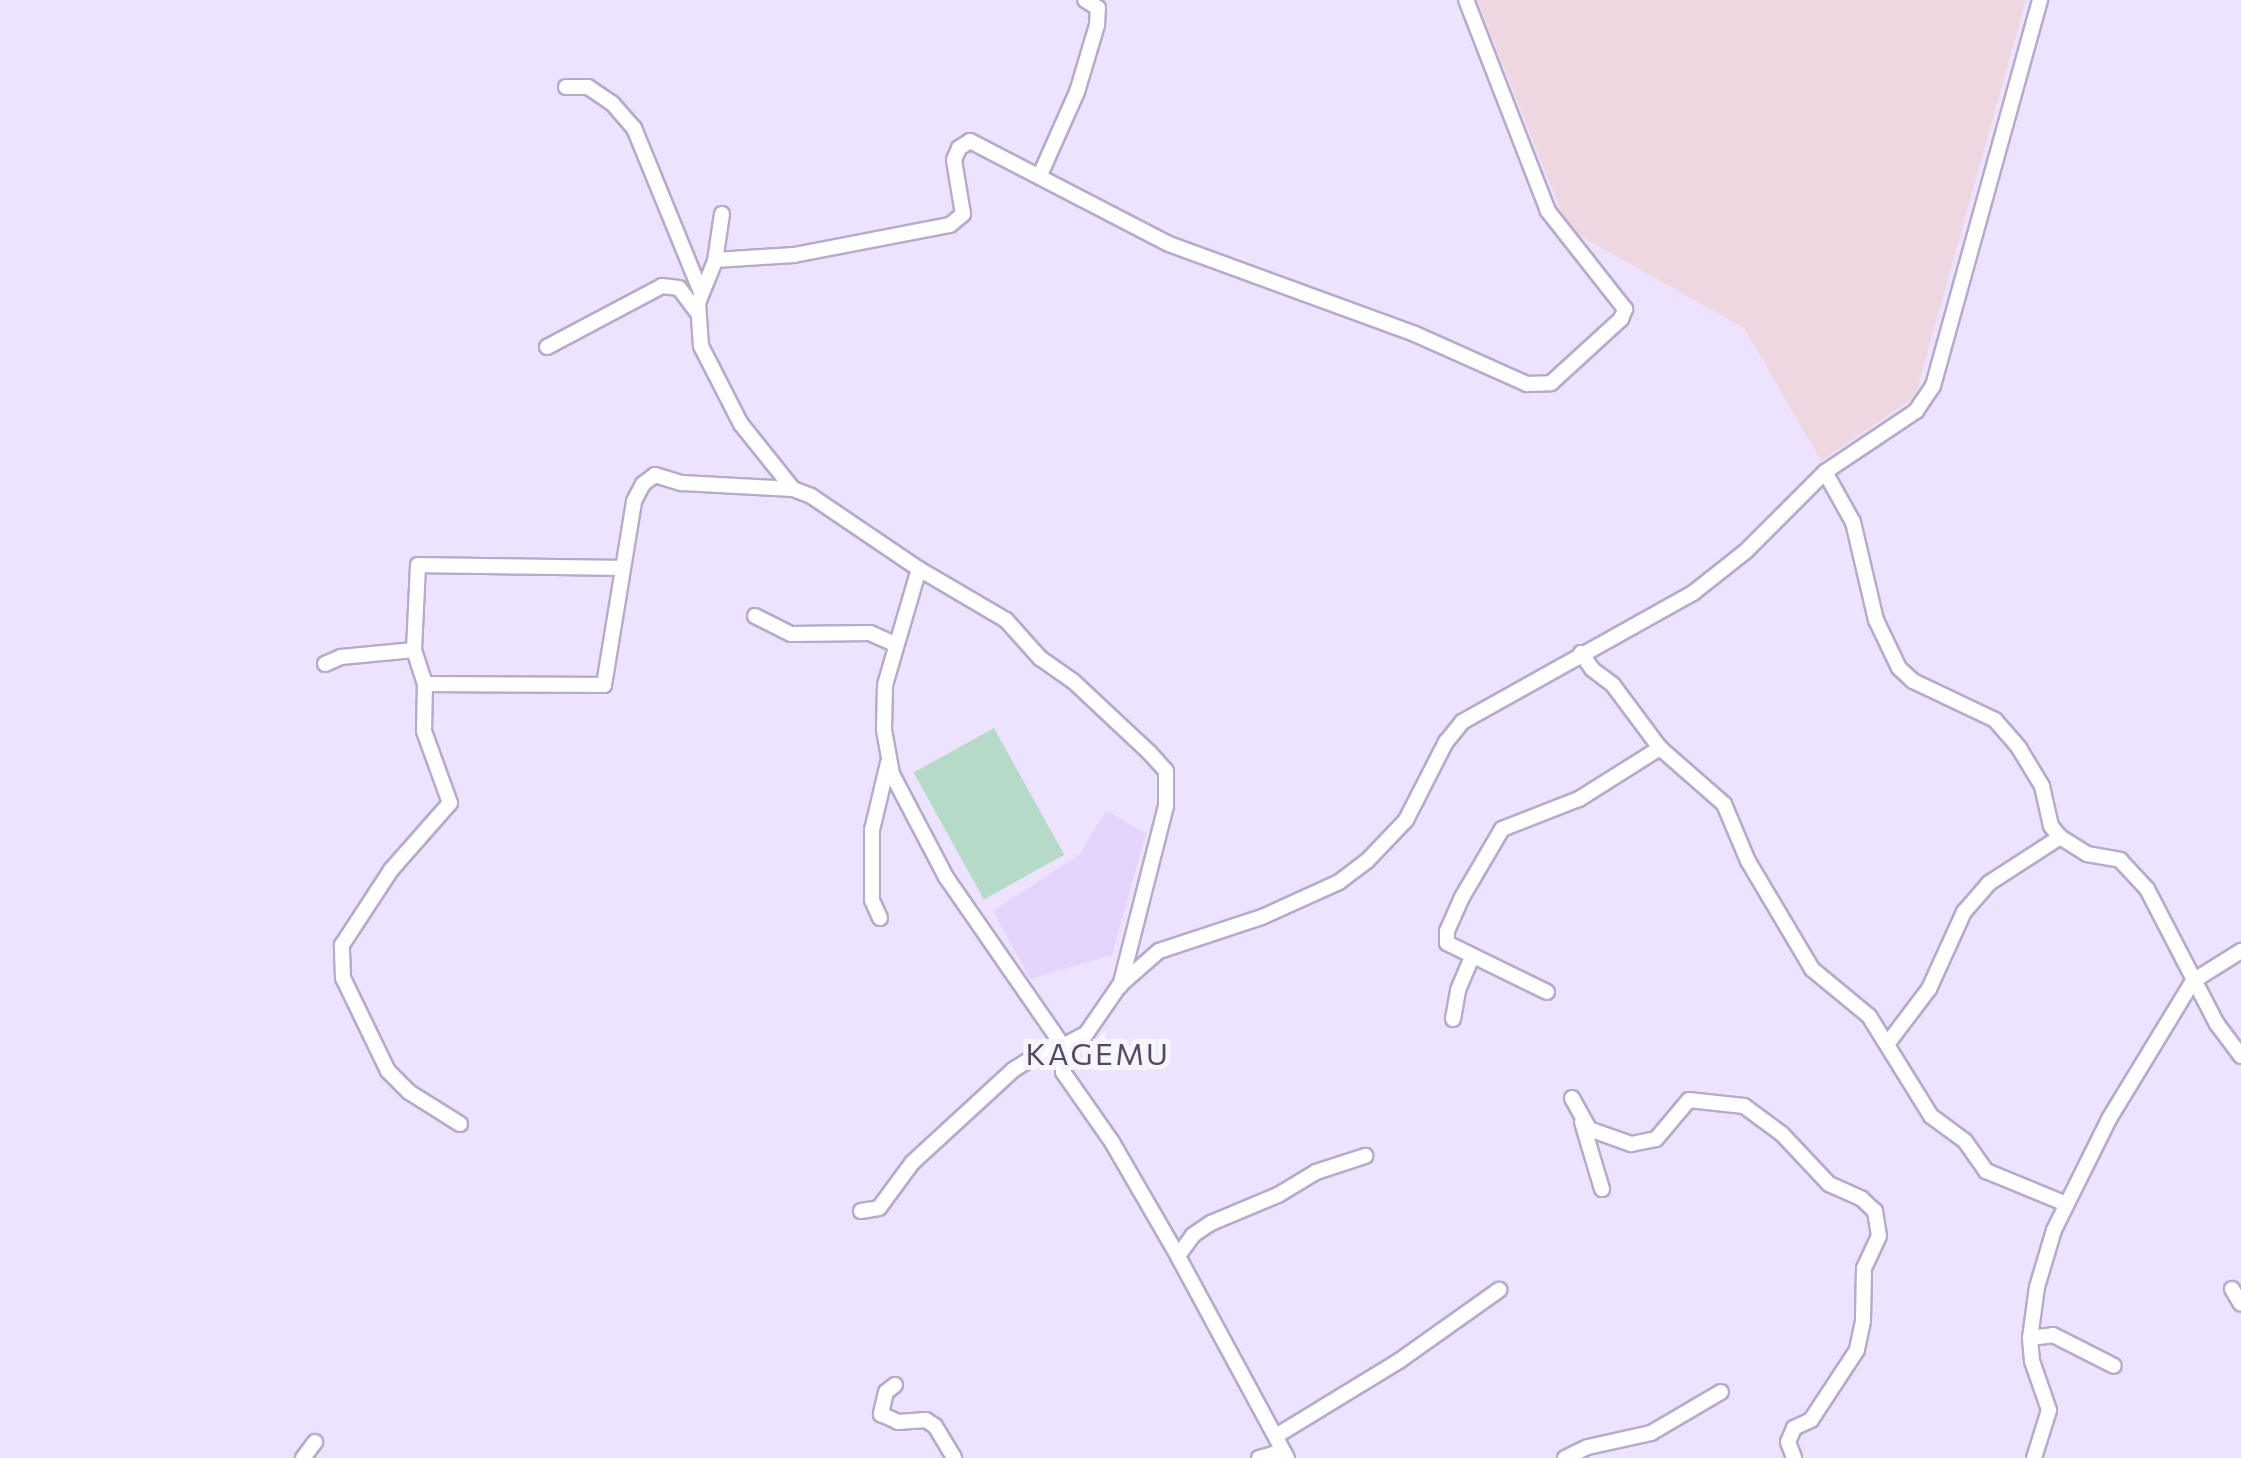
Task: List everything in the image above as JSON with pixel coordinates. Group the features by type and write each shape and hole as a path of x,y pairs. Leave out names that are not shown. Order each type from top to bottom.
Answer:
{"street":[{"path":"1040,176 1072,104 1097,25 1096,6 1084,0"},
{"path":"715,260 794,255 950,224 963,214 954,160 967,141 1169,244 1415,334 1521,382 1551,383 1621,319 1625,310 1548,210 1466,0"},
{"path":"861,1212 879,1208 912,1162 1014,1070 1047,1049 1086,1034 1120,986 1160,951 1262,917 1339,882 1378,852 1406,820 1446,742 1462,722 1693,593 1745,552 1826,472 1908,418 1932,386 2040,0"},
{"path":"566,87 588,87 612,103 634,128 701,292 701,346 706,362 741,424 793,489"},
{"path":"701,292 715,260 722,214"},
{"path":"546,347 662,286 679,288 702,318"},
{"path":"1826,472 1853,522 1876,620 1899,668 1913,681 1994,720 2042,786 2051,826 2068,846 2120,860 2147,889 2194,980 2241,1056"},
{"path":"425,684 604,685 634,501 652,476 682,483 793,489 811,496 919,569 1006,620 1040,658 1072,681 1166,770 1166,806 1120,986"},
{"path":"460,1124 395,1080 352,1000 341,966 342,945 358,914 450,803 424,731 425,684 414,650 418,565 621,568"},
{"path":"880,918 872,900 872,830 888,760 884,697 895,644 919,569"},
{"path":"755,616 791,634 870,633 895,644"},
{"path":"325,664 341,657 414,650"},
{"path":"1581,654 1592,670 1613,685 1660,748 1724,804 1748,861 1812,969 1860,1006 1888,1043 1931,1116 1965,1142 1986,1171 2066,1204"},
{"path":"1548,992 1450,945 1446,938 1461,899 1500,831 1608,784 1660,748"},
{"path":"888,760 927,847 1062,1046 1064,1072 1112,1142 1178,1256 1285,1454 1259,1458"},
{"path":"1888,1043 1929,989 1964,912 1989,884 2060,836"},
{"path":"2034,1458 2049,1410 2032,1361 2030,1338 2044,1262 2066,1204 2109,1119 2194,980 2241,951"},
{"path":"1453,1019 1472,956"},
{"path":"1572,1098 1602,1189"},
{"path":"1582,1122 1606,1138 1642,1144 1663,1132 1688,1100 1744,1106 1782,1134 1828,1184 1862,1199 1874,1211 1879,1236 1864,1268 1863,1321 1857,1350 1811,1420 1794,1428 1788,1442 1794,1458"},
{"path":"1178,1256 1192,1234 1211,1223 1284,1192 1316,1172 1365,1156"},
{"path":"2232,1289 2241,1304"},
{"path":"1276,1436 1399,1362 1499,1290"},
{"path":"2030,1338 2053,1335 2114,1366"},
{"path":"895,1386 886,1392 881,1414 898,1422 926,1420 936,1426 954,1458"},
{"path":"1565,1458 1588,1447 1650,1433 1721,1392"},
{"path":"303,1458 315,1442"}],"shaded area":[{"path":"1477,0 2026,0 1915,397 1821,461 1744,328 1568,229"},
{"path":"1106,811 1146,833 1112,955 1030,979 993,911 1079,855"}],"green space":[{"path":"994,728 1064,855 984,899 914,773"}],"district":[{"name":"KAGEMU","path":"1098,1053"}]}
